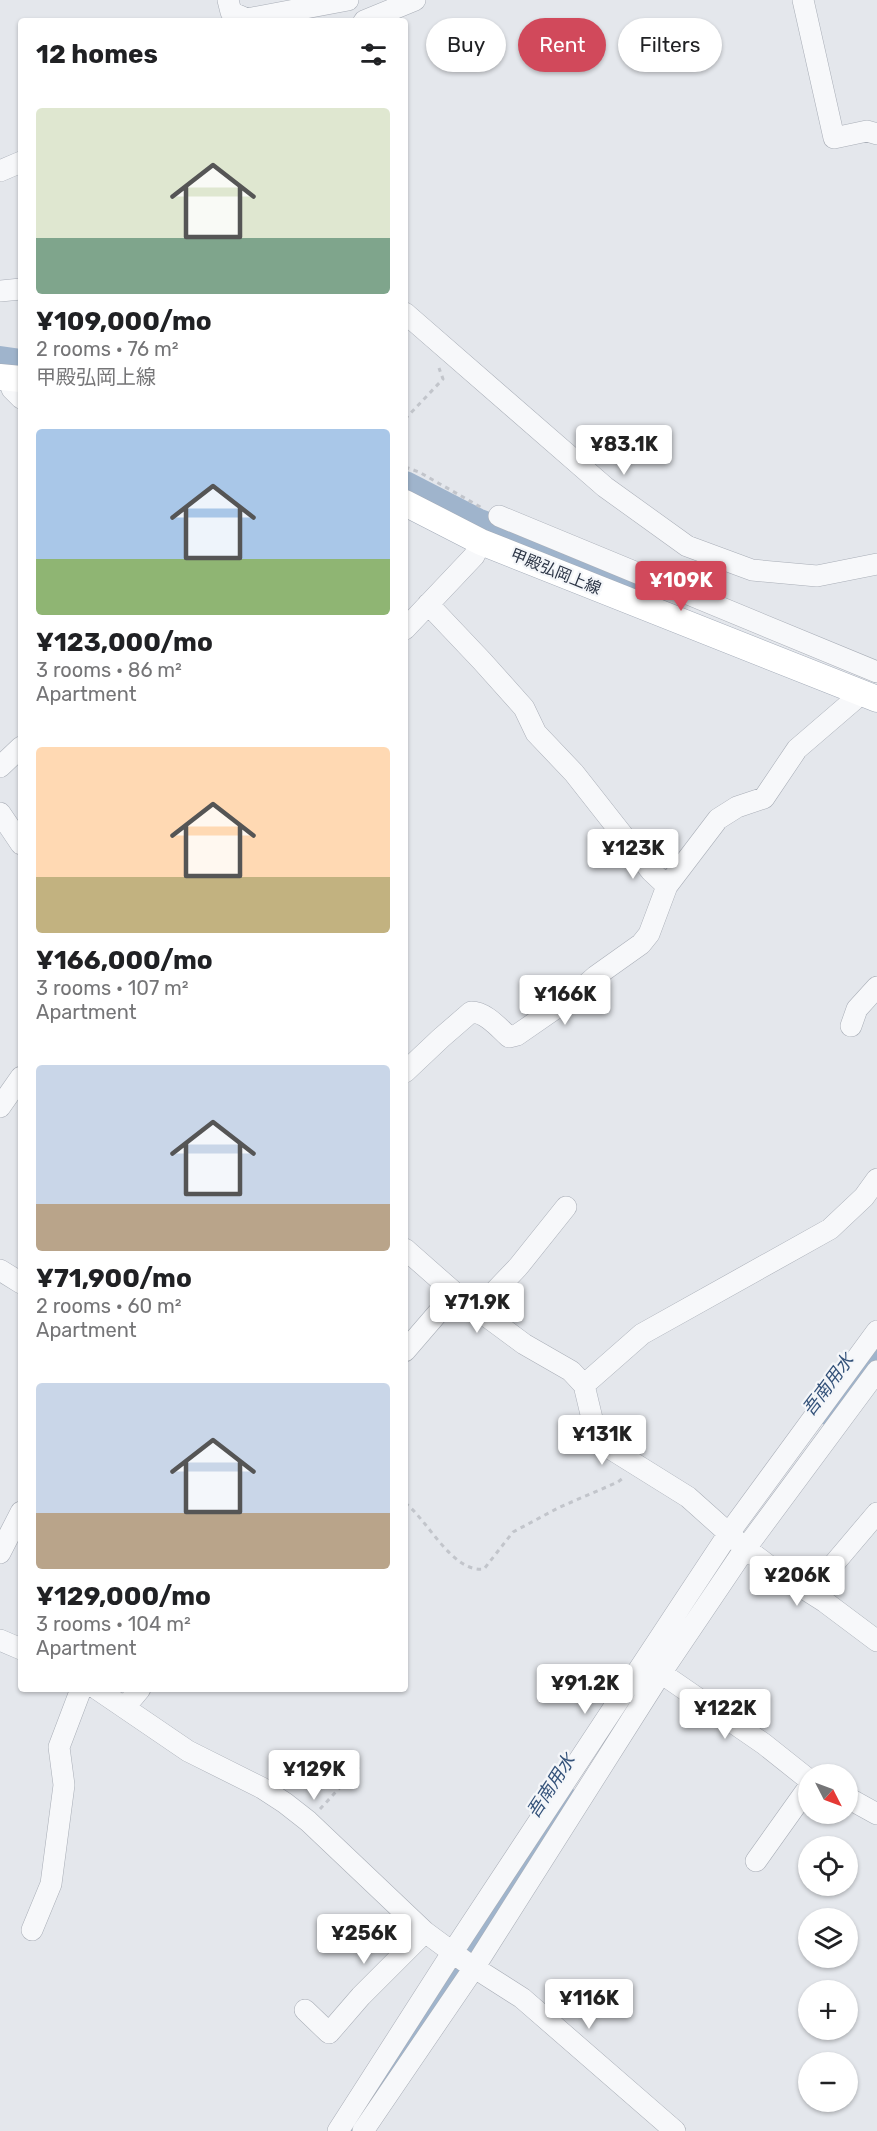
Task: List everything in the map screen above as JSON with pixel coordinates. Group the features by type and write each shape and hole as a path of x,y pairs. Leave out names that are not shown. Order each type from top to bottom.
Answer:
{"main road":[{"name":"甲殿弘岡上線","path":"408,503 491,532 868,695"}],"street":[{"path":"228,0 231,12 245,18"},
{"path":"252,18 348,0"},
{"path":"371,18 415,0"},
{"path":"803,0 834,138 867,131 877,134"},
{"path":"0,171 18,163"},
{"path":"0,291 18,289"},
{"path":"408,316 606,487 687,546 752,570 817,576 877,564"},
{"path":"408,626 474,556 491,532 877,672"},
{"path":"428,604 524,708 536,733 574,773 651,871 667,886"},
{"path":"408,1069 471,1012 477,1012 485,1017 509,1037 518,1035 572,998 596,976 641,944 649,934 667,886 718,819 737,807 764,798 796,749 854,700 868,695"},
{"path":"0,767 18,750"},
{"path":"0,813 18,840"},
{"path":"851,1026 857,1009 877,987"},
{"path":"0,1107 18,1081"},
{"path":"584,1385 642,1334 830,1229 864,1197 877,1179"},
{"path":"477,1310 518,1267 566,1207"},
{"path":"408,1252 454,1293 477,1310 524,1344 571,1371 584,1385 595,1431 611,1449 688,1497 737,1540 877,1641"},
{"path":"0,1270 18,1281"},
{"path":"408,1347 454,1293"},
{"path":"363,2131 463,1960 737,1540 877,1331"},
{"path":"338,2131 463,1960 661,1673 737,1540 877,1371"},
{"path":"813,1594 877,1513"},
{"path":"0,1553 18,1518"},
{"path":"0,1640 18,1648"},
{"path":"661,1673 764,1744 798,1771"},
{"path":"32,1930 51,1884 63,1785 59,1747 80,1692"},
{"path":"102,1692 188,1751 262,1788 285,1803 308,1821 425,1932 522,1998 675,2131"},
{"path":"125,1707 138,1692"},
{"path":"756,1862 798,1802"},
{"path":"858,1804 877,1814"},
{"path":"305,2010 329,2033 361,1996 425,1932"}],"path":[{"path":"408,416 443,380 441,370 434,360"},
{"path":"408,468 419,472 472,503 491,532"},
{"path":"408,1505 435,1538 466,1567 475,1570 484,1569 513,1532 560,1507 618,1482 636,1464"},
{"path":"308,1821 358,1767"}],"waterway":[{"path":"0,360 18,363"},
{"path":"408,487 477,522 653,590"},
{"name":"吾南用水","path":"826,1417 877,1352"},
{"name":"吾南用水","path":"352,2131 465,1960 568,1795"}]}
